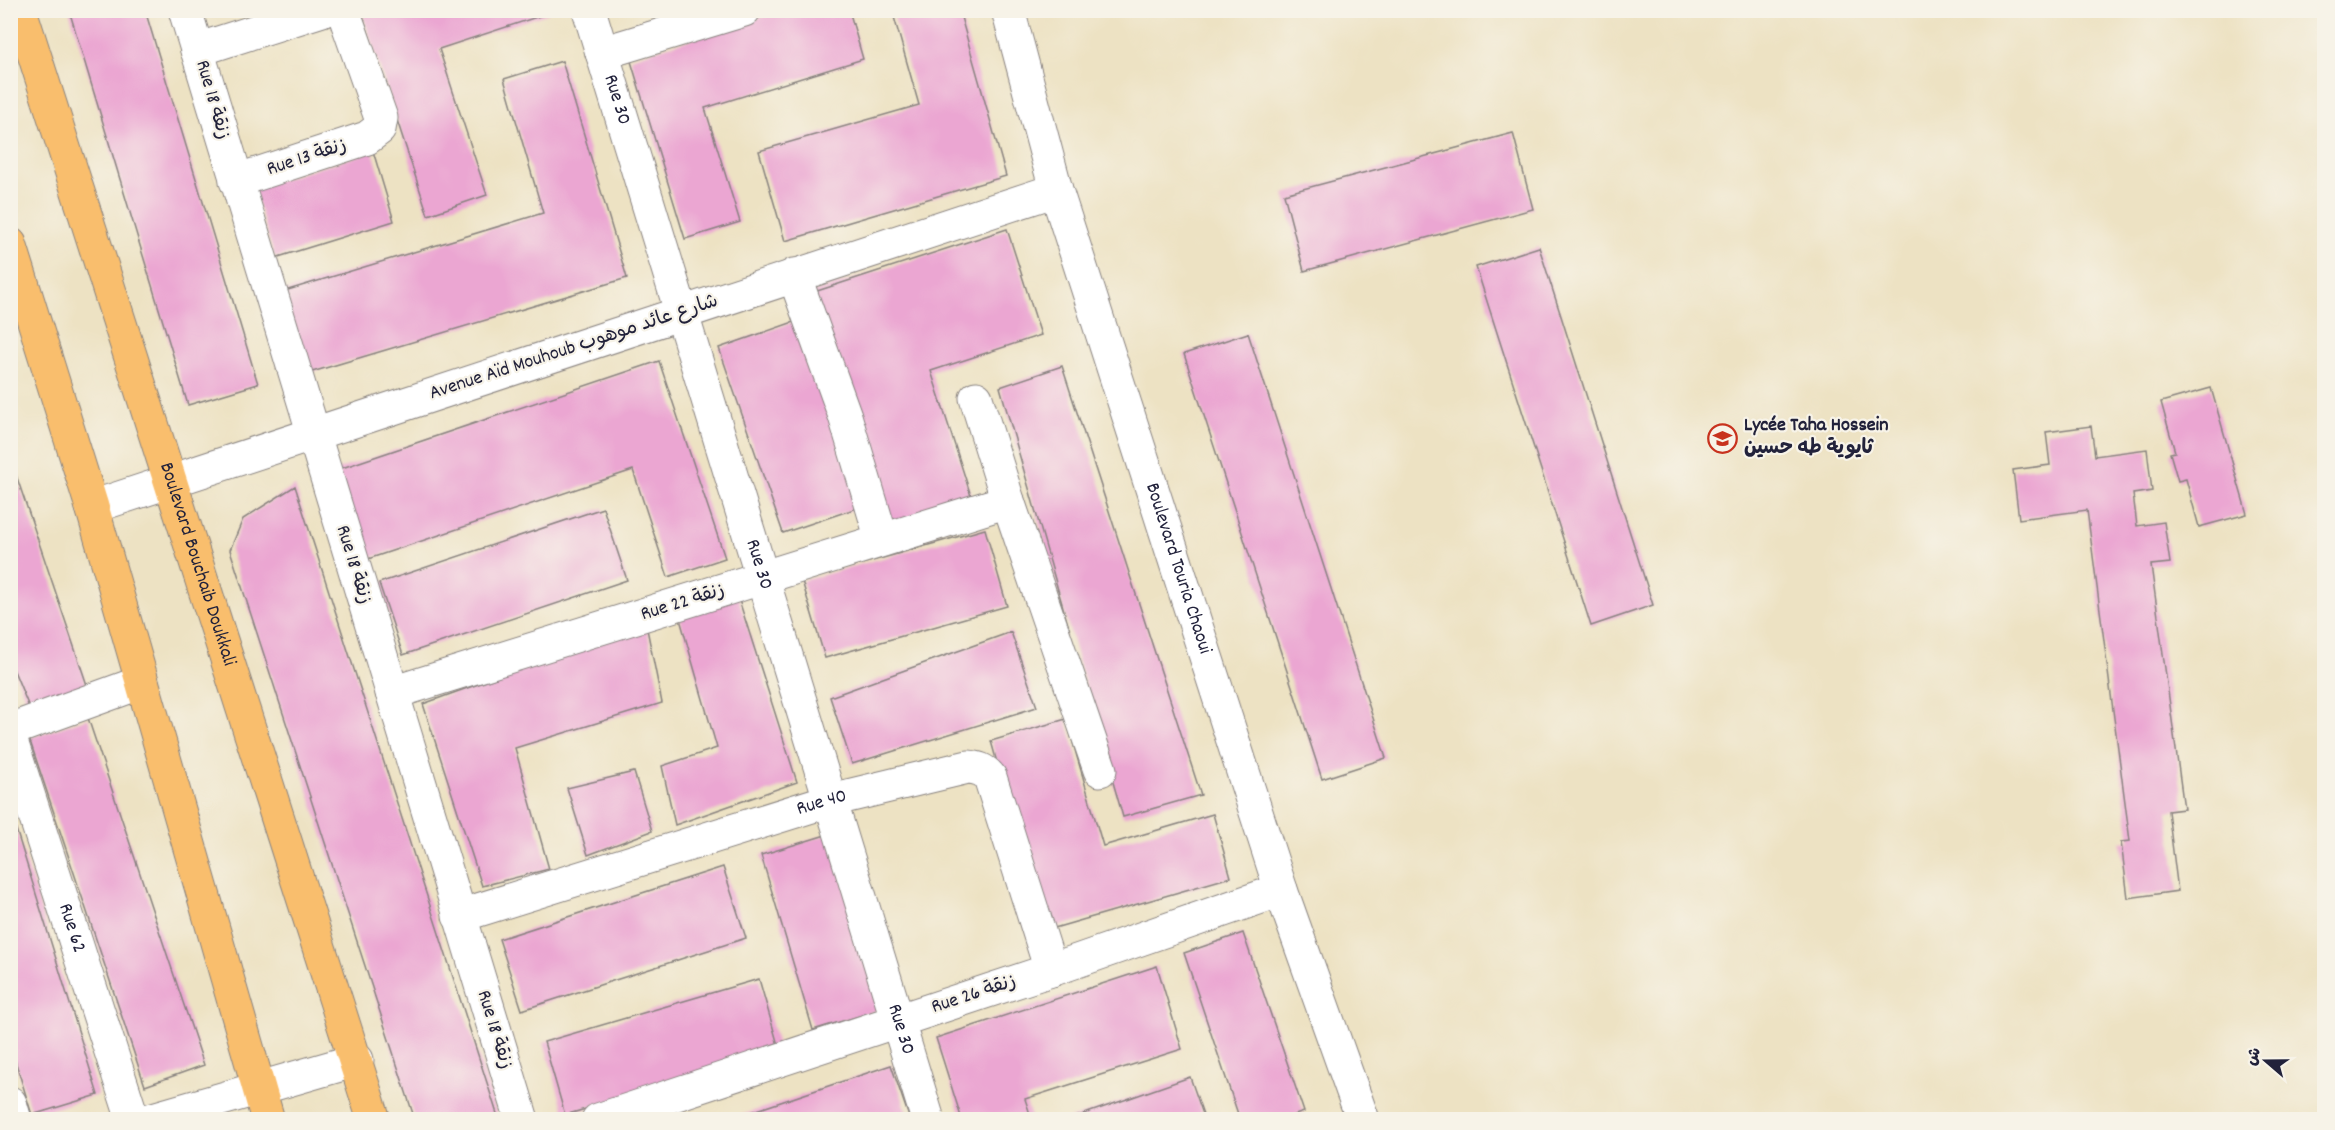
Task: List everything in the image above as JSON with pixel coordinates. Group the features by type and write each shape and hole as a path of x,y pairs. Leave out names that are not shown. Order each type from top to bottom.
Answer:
{"main road":[{"name":"Boulevard Bouchaib Doukkali","path":"20,10 374,1119"},
{"path":"10,244 20,310 92,507 264,1104"}],"street":[{"name":"Rue 18 زنقة","path":"185,10 522,1119"},
{"path":"197,50 322,10"},
{"name":"Rue 13 زنقة","path":"236,181 376,133 381,118 344,10"},
{"name":"Rue 30","path":"589,10 928,1119"},
{"path":"602,53 744,10"},
{"name":"Boulevard Touria Chaoui","path":"1008,10 1056,190 1281,890 1362,1119"},
{"name":"Avenue Aïd Mouhoub شارع عائد موهوب","path":"92,507 1056,190"},
{"path":"794,275 845,416 882,540"},
{"path":"976,399 1008,501 1100,770"},
{"name":"Rue 22 زنقة","path":"392,693 1008,501"},
{"path":"10,730 142,682"},
{"name":"Rue 62","path":"10,738 133,1119"},
{"name":"Rue 40","path":"459,916 831,800 968,767 984,770 990,777 1052,970"},
{"name":"Rue 26 زنقة","path":"598,1119 1052,970 1281,890"},
{"path":"149,1119 264,1104 357,1060"},
{"path":"10,1103 15,1119"}],"building":[{"path":"69,10 145,10 258,384 188,405"},
{"path":"379,10 549,10 549,13 439,49 487,195 428,215 363,16"},
{"path":"784,10 849,10 863,59 705,108 740,222 685,239 630,58"},
{"path":"892,10 959,10 1006,176 785,241 759,151 919,105"},
{"path":"562,61 627,278 302,375 278,293 543,213 504,79"},
{"path":"1513,133 1533,209 1304,271 1284,194"},
{"path":"373,151 394,221 275,258 253,188"},
{"path":"1007,229 1041,335 931,371 972,499 886,527 811,293"},
{"path":"1539,247 1653,605 1591,626 1476,267"},
{"path":"802,319 866,505 783,533 719,348"},
{"path":"1248,333 1386,758 1322,779 1184,354"},
{"path":"659,361 725,558 668,577 633,470 362,561 333,471"},
{"path":"1062,366 1201,795 1123,817 1000,387"},
{"path":"2211,388 2247,514 2199,527 2186,479 2178,481 2170,453 2175,452 2161,402"},
{"path":"2091,426 2095,456 2147,449 2152,491 2133,494 2137,526 2164,522 2170,563 2151,565 2184,809 2168,811 2178,891 2128,898 2121,842 2130,841 2087,510 2019,519 2013,470 2050,465 2046,432"},
{"path":"10,457 89,691 29,707 10,661"},
{"path":"295,486 499,1120 415,1120 230,550 243,519"},
{"path":"603,508 627,580 403,655 379,583"},
{"path":"985,529 1007,606 825,658 802,581"},
{"path":"738,597 797,782 675,825 662,766 717,748 678,612"},
{"path":"646,624 662,703 515,748 549,869 482,886 423,704"},
{"path":"1011,632 1037,707 852,764 830,697"},
{"path":"88,718 204,1065 145,1086 29,738"},
{"path":"1066,719 1103,846 1213,814 1231,877 1044,931 991,741"},
{"path":"634,772 652,831 588,855 567,788"},
{"path":"11,813 98,1095 32,1115 10,1044"},
{"path":"829,834 882,1009 813,1030 761,855"},
{"path":"723,867 746,938 522,1010 499,939"},
{"path":"1243,933 1304,1112 1280,1120 1240,1120 1184,953"},
{"path":"1157,966 1182,1049 1025,1099 1032,1120 962,1120 936,1038"},
{"path":"759,979 780,1052 565,1115 544,1042"},
{"path":"891,1065 910,1120 730,1120 730,1119"},
{"path":"1190,1077 1205,1120 1070,1120 1070,1119"}],"place":[{"name":"Lycée Taha Hossein ثايوية طه حسين","path":"1723,438"}]}
